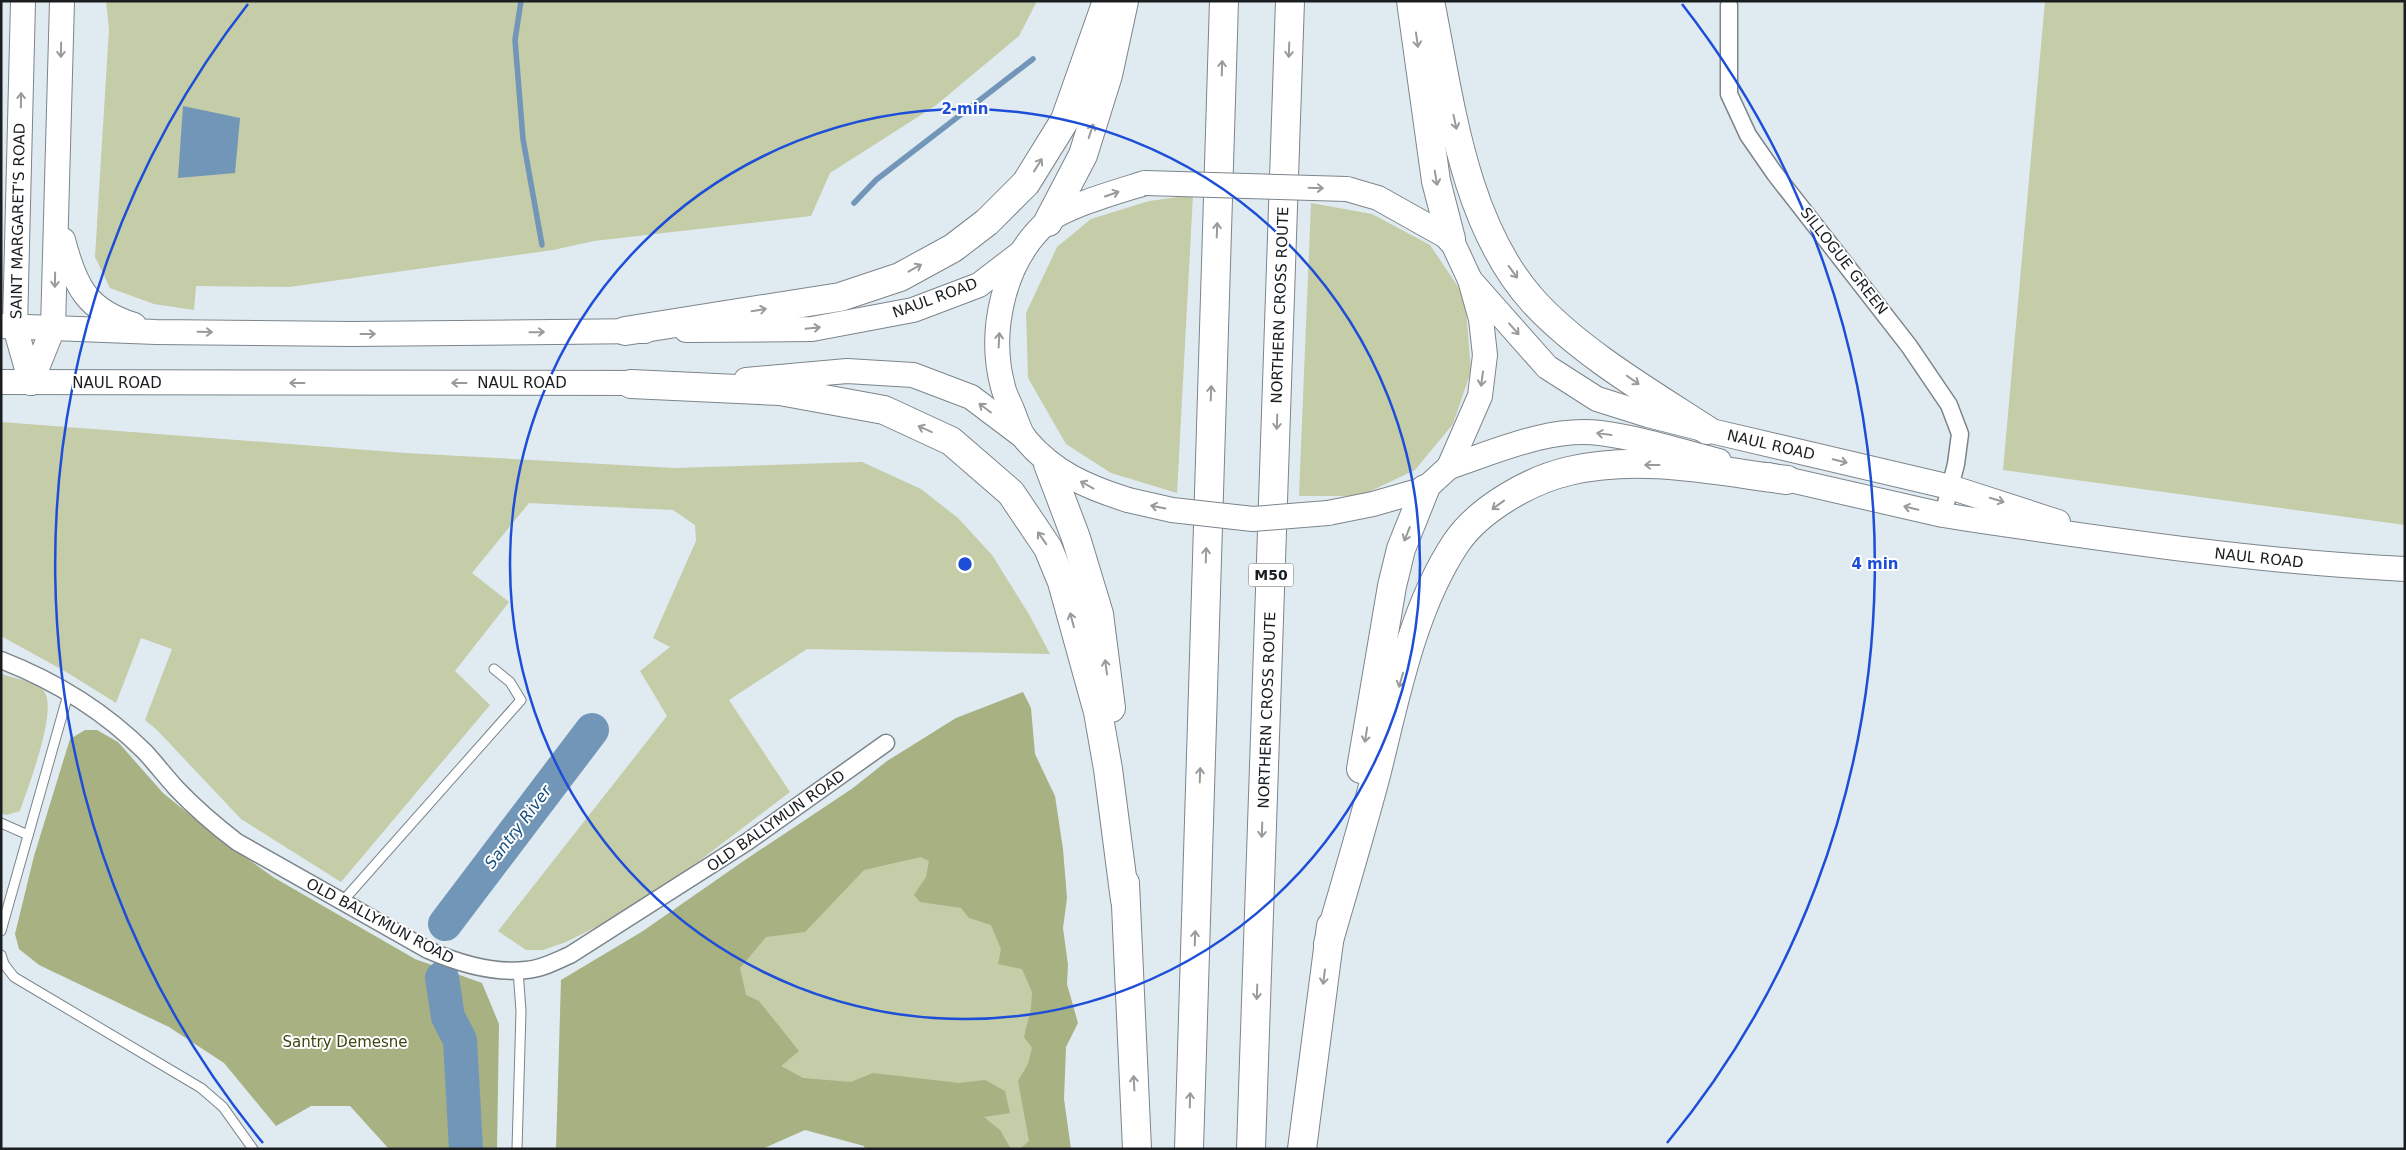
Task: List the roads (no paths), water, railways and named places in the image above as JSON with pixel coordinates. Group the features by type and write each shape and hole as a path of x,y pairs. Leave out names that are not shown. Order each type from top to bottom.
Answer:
{"highway":[{"path":"625,331 840,297 900,277 953,248 987,222 1026,183 1065,120 1107,1"},
{"path":"1048,222 1083,155 1108,75 1124,1"},
{"path":"1188,1149 1224,1"},
{"name":"NORTHERN CROSS ROUTE","path":"1251,1149 1290,1"},
{"path":"1412,1 1436,181 1451,239"},
{"path":"1430,1 1460,146 1480,211 1502,257 1534,301 1577,341 1707,430"},
{"path":"631,384 780,391 884,410 951,441 1011,493 1048,548 1062,582 1098,712 1126,900"},
{"path":"1048,464 1076,538 1099,614 1119,768 1137,1149"},
{"path":"1328,944 1414,634 1435,583 1457,542 1482,516 1518,490 1569,471 1624,464 1662,465 1787,480"},
{"path":"1302,1149 1328,944 1392,586 1401,549 1425,488"}],"main road":[{"name":"SAINT MARGARET'S ROAD","path":"23,1 18,219 8,326 31,383"},
{"path":"31,383 53,328 62,1"},
{"path":"1145,183 1347,189 1378,198 1451,239 1470,280 1481,319 1485,355 1480,396 1449,468 1425,488 1373,504 1328,513 1253,518 1172,510 1128,500 1095,489 1048,464 1024,437 1003,387 998,348 1000,313 1008,280 1022,252 1048,222 1078,206 1145,183"},
{"path":"56,214 71,268 87,298 100,311 127,323 156,332"},
{"path":"1,256 18,219"},
{"name":"NAUL ROAD","path":"8,326 156,332 352,334 812,329 864,321 912,310 979,284 1022,252"},
{"name":"NAUL ROAD","path":"1470,280 1547,368 1597,400 1648,416 1950,486 2007,503 2115,540"},
{"name":"NAUL ROAD","path":"1,382 631,384 748,380 847,371 913,375 971,398 1024,437"},
{"name":"NAUL ROAD","path":"1449,468 1530,440 1576,433 1600,433 1726,462 1787,480 1943,515 2206,553 2339,566 2405,569"}],"street":[{"name":"SILLOGUE GREEN","path":"1729,3 1729,94 1744,127 1775,174 1908,346 1949,405 1960,434 1943,515"},
{"name":"OLD BALLYMUN ROAD","path":"1,660 69,691 113,724 145,752 178,790 214,825 238,842 428,950 455,962 480,967 518,970 545,966 570,955 614,929 747,842 886,743"}],"lane":[{"path":"342,902 521,700 510,682 494,669"},
{"path":"1,931 69,691"},
{"path":"1,824 28,835"},
{"path":"1,955 4,964 14,977 201,1088 223,1107 253,1149"},
{"path":"517,1149 521,1011 518,970"}],"water":[{"path":"183,106 240,118 235,173 178,178"}],"waterway":[{"path":"521,1 515,40 523,139 542,245"},
{"name":"Santry River","path":"854,203 876,180 1033,59"},
{"name":"Santry River","path":"445,924 592,730"},
{"name":"Santry River","path":"442,978 448,1017 460,1040 466,1149"}],"park label":[{"name":"Santry Demesne","path":"345,1042"}]}
